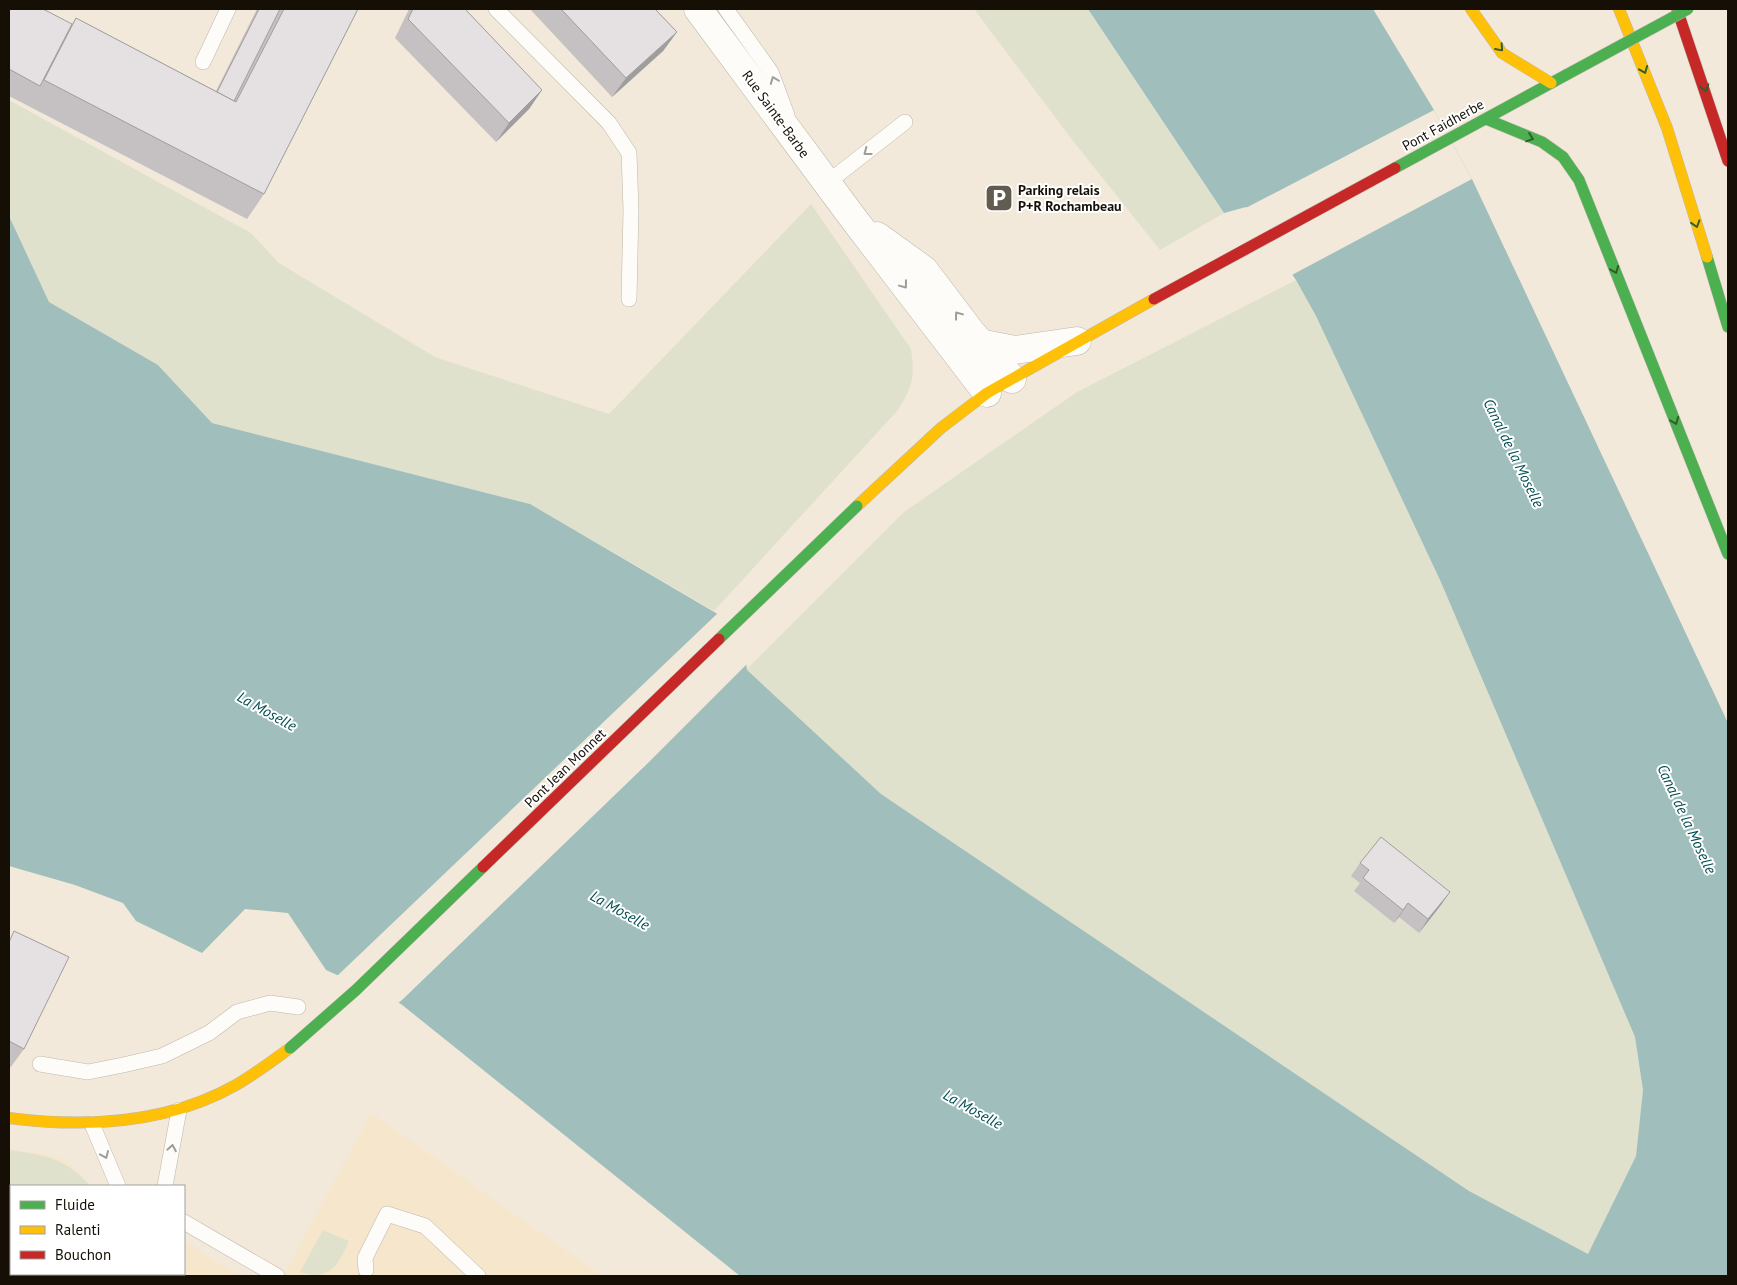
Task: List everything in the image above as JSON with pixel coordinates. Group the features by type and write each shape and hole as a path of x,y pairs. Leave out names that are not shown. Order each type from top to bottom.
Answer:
{"main road":[{"path":"1471,9 1502,53 1551,83"},
{"path":"1619,9 1667,128 1728,327"},
{"path":"1677,9 1728,161"},
{"name":"Pont Faidherbe","path":"1012,379 1078,341 1688,9"},
{"path":"1486,119 1542,142 1563,157 1579,180 1728,554"},
{"name":"Pont Jean Monnet","path":"9,1118 52,1124 92,1124 138,1120 178,1110 238,1084 290,1048 356,990 857,506 941,428 987,393 1012,379"}],"street":[{"name":"Rue Sainte-Barbe","path":"698,9 853,218 987,393"},
{"name":"Rue Sainte-Barbe","path":"853,218 924,270 971,332 984,344 1012,379"},
{"path":"984,344 1015,350 1078,341"}],"lane":[{"path":"203,62 228,9"},
{"path":"496,9 609,123 629,153 632,210 629,299"},
{"path":"726,9 772,72 796,142"},
{"path":"827,182 905,122"},
{"path":"40,1064 88,1072 123,1065 162,1056 209,1033 237,1012 270,1003 298,1007"},
{"path":"165,1185 178,1110"},
{"path":"92,1124 118,1185"},
{"path":"365,1274 365,1258 387,1214 425,1226 478,1276"},
{"path":"185,1223 277,1276"}],"shaded area":[{"path":"371,1113 602,1276 283,1276"},
{"path":"9,1149 45,1154 64,1160 81,1174 89,1185 10,1185 10,1275 185,1275 185,1243 240,1276 9,1276"}],"green space":[{"path":"974,9 1088,9 1224,213 1160,250 1073,141"},
{"path":"9,100 251,233 279,263 435,357 609,414 811,204 911,349 912,381 898,410 714,611 530,504 212,423 158,365 49,302 9,216"},
{"path":"1296,280 1316,316 1440,580 1635,1037 1643,1090 1636,1156 1588,1254 1469,1191 881,794 746,670 904,512 1077,392"},
{"path":"9,1150 43,1156 63,1163 81,1176 89,1185 10,1185 9,1204"},
{"path":"323,1230 349,1241 341,1257 337,1264 326,1273 310,1275 300,1272"}],"water":[{"path":"1088,9 1373,9 1434,110 1472,179 1728,723 1728,1276 740,1276 401,1004 326,970 288,913 245,909 202,953 136,921 123,903 75,885 9,866 9,216 49,302 158,365 212,423 530,504 721,616 743,639 747,670 881,794 1469,1191 1588,1254 1636,1156 1643,1090 1635,1037 1440,580 1316,316 1296,280 1246,207 1224,213"}],"pier":[{"path":"1434,110 1472,179 1290,276 1245,210 1240,211"},
{"path":"719,612 745,638 748,663 648,763 402,1000 397,1004 336,977"}],"building":[{"path":"9,9 43,9 72,24 40,86 9,69"},
{"path":"259,9 280,9 234,101 217,92"},
{"path":"284,9 358,9 264,194 44,80 76,18 236,102"},
{"path":"413,9 465,9 542,90 509,123 408,19"},
{"path":"561,9 655,9 677,32 626,78"},
{"path":"1381,837 1450,892 1428,919 1408,903 1403,910 1363,878 1369,870 1360,863"},
{"path":"14,931 69,957 24,1049 9,1041 9,942"},
{"path":"10,1203 9,1247 9,1206"}],"traffic: fast":[{"path":"1566,75 1688,9"},
{"path":"1395,168 1566,75"},
{"path":"1486,119 1542,142 1563,157 1579,180 1728,554"},
{"path":"1707,257 1728,327"},
{"path":"719,639 857,506"},
{"path":"290,1048 356,990 483,867"}],"traffic: slow":[{"path":"1471,9 1502,53 1551,83"},
{"path":"1619,9 1667,128 1707,257"},
{"path":"857,506 941,428 987,393 1154,299"},
{"path":"9,1118 67,1123 125,1120 154,1115 210,1098 257,1072 290,1048"}],"traffic: jam":[{"path":"1677,9 1728,161"},
{"path":"1154,299 1395,168"},
{"path":"483,867 719,639"}],"place":[{"name":"Parking relais P+R Rochambeau","path":"999,198"}],"water label":[{"name":"Canal de la Moselle","path":"1514,453"},
{"name":"La Moselle","path":"267,711"},
{"name":"Canal de la Moselle","path":"1687,819"},
{"name":"La Moselle","path":"620,910"},
{"name":"La Moselle","path":"973,1109"}]}
